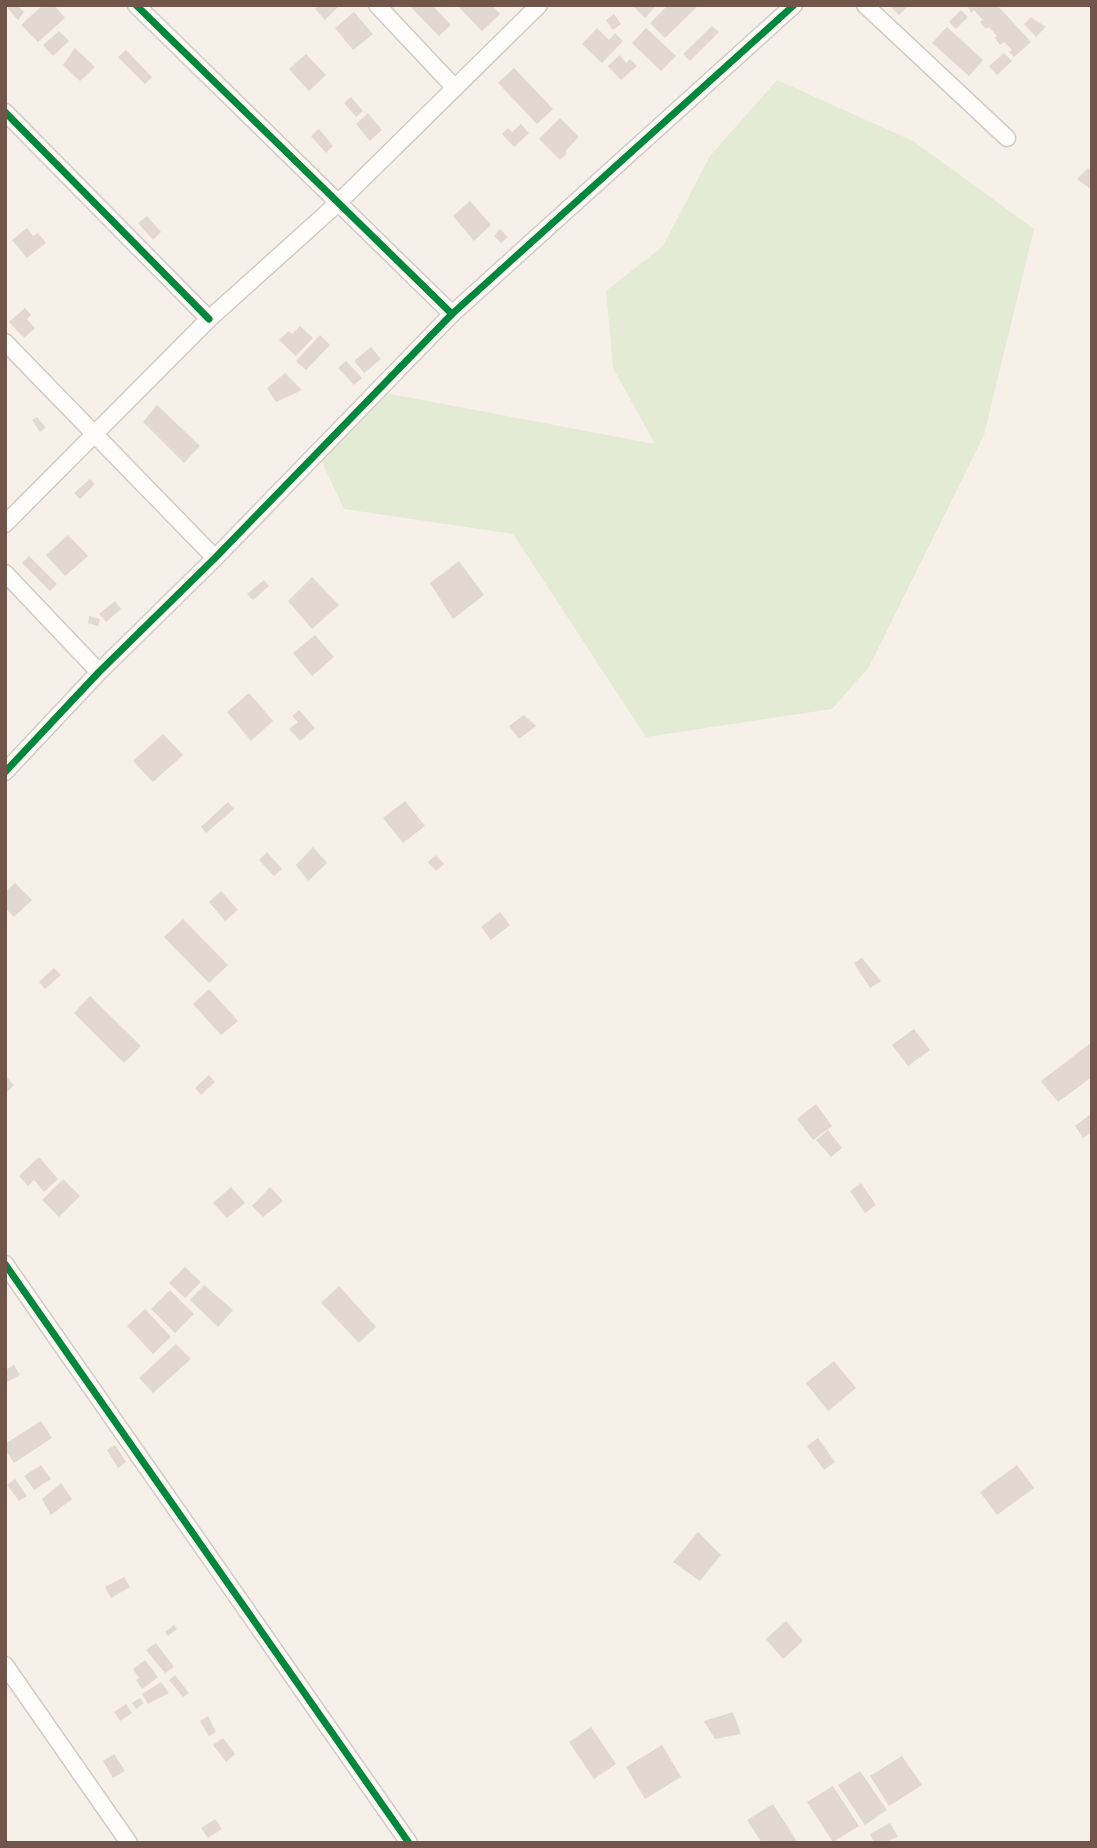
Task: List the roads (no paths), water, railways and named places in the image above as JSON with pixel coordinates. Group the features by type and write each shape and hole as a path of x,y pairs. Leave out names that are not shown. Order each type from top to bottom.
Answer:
{"street":[{"path":"136,5 452,314"},
{"path":"377,5 455,88"},
{"path":"5,524 209,319 338,203 539,5"},
{"path":"5,772 99,672 215,558 452,314 794,5"},
{"path":"865,5 1007,138"},
{"path":"5,112 209,319"},
{"path":"5,342 215,558"},
{"path":"5,573 99,672"},
{"path":"5,1264 409,1843"},
{"path":"5,1665 129,1843"}]}
